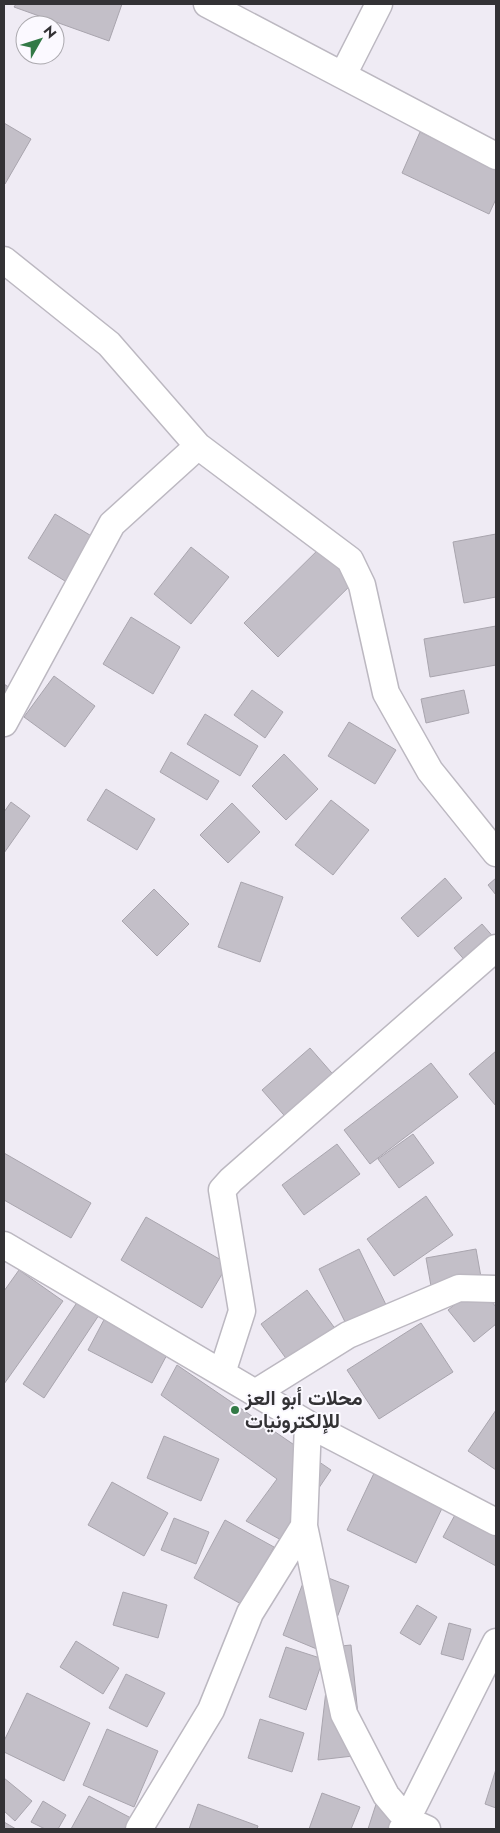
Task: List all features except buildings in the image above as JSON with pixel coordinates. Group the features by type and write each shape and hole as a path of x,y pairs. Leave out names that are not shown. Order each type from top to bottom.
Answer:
{"street":[{"path":"207,4 496,156"},
{"path":"343,75 379,4"},
{"path":"4,260 109,344 198,446 350,560 362,585 386,693 430,771 496,853"},
{"path":"4,723 112,524 198,446"},
{"path":"222,1373 242,1310 222,1190 231,1180 496,948"},
{"path":"4,1245 308,1424 496,1522"},
{"path":"255,1393 348,1336 460,1288 496,1289"},
{"path":"308,1424 304,1526 344,1714 386,1795 412,1826 496,1642"},
{"path":"139,1829 210,1710 250,1612 304,1526"}],"place":[{"name":"محلات أبو العز للإلكترونيات","path":"235,1410"}]}
